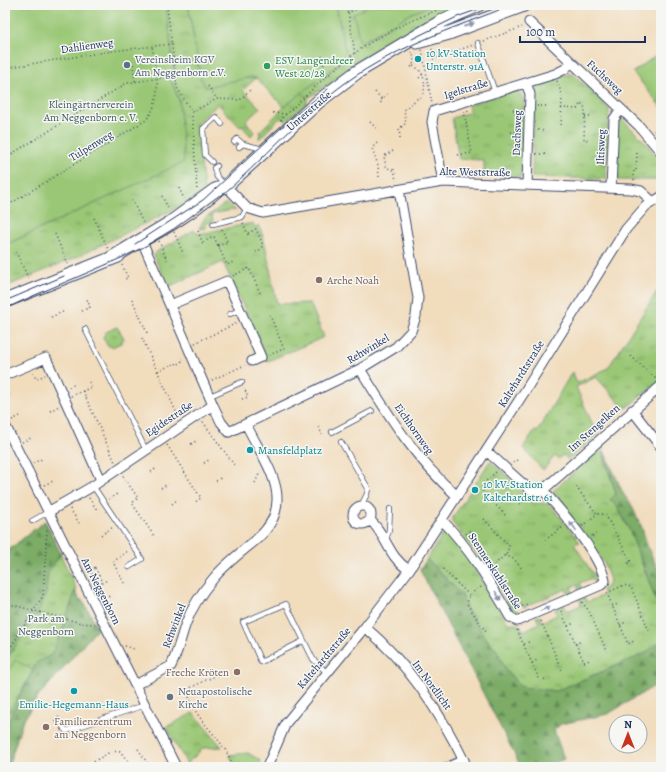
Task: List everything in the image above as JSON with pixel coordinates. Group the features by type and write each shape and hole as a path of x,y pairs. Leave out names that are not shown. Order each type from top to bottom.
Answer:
{"main road":[{"name":"Unterstraße","path":"142,243 158,239 215,201 221,196 226,187 319,101 357,72 444,20 478,5"},
{"name":"Unterstraße","path":"402,46 449,33 524,5"},
{"name":"Unterstraße","path":"5,301 85,268 114,258 142,243 215,190 226,187"},
{"name":"Unterstraße","path":"5,309 87,272 91,267"}],"street":[{"name":"Fuchsweg","path":"529,22 621,109 648,136 661,152"},
{"name":"Igelstraße","path":"443,182 432,122 434,111 555,74 565,69 571,62"},
{"name":"Dachsweg","path":"526,83 530,94 527,185"},
{"name":"Iltisweg","path":"611,188 614,119 621,109"},
{"name":"Alte Weststraße","path":"247,208 263,213 278,212 443,182 611,188 641,191 657,200"},
{"path":"226,187 247,208"},
{"name":"Rehwinkel","path":"212,400 221,422 229,432 360,369 396,347 404,340 414,325 418,298 399,190"},
{"name":"Kaltehardtstraße","path":"267,767 286,723 365,627 409,570 626,229 640,212 657,200"},
{"path":"142,243 212,400"},
{"path":"170,305 227,281 261,357 252,361"},
{"path":"5,374 46,358 101,480"},
{"name":"Eichhornweg","path":"360,369 393,421 420,459 457,496"},
{"name":"Im Stengelken","path":"543,490 661,385"},
{"name":"Egidestraße","path":"48,512 93,486 198,415 212,400"},
{"path":"632,410 661,447"},
{"name":"Am Neggenborn","path":"8,423 48,512 176,767"},
{"name":"Rehwinkel","path":"135,685 171,666 186,621 207,587 226,565 266,531 275,516 278,505 277,488 246,424"},
{"path":"486,451 504,465 529,490 536,493 543,490 576,530 601,568 605,581 603,584"},
{"path":"361,506 368,509 371,514 370,520 362,524 354,520 354,512 361,506"},
{"path":"370,520 376,525 396,561 409,570"},
{"name":"Stennerskuhlstraße","path":"442,520 461,539 487,577 511,617 537,612 603,584"},
{"name":"Im Nordlicht","path":"365,627 392,652 420,686 445,724 466,763"},
{"path":"448,767 466,763"}],"lane":[{"path":"478,43 495,92"},
{"path":"222,124 216,117 203,129 205,155 216,167 217,177 226,187"},
{"path":"232,134 241,146 266,150"},
{"path":"213,224 242,217 247,208"},
{"path":"230,314 240,310"},
{"path":"86,329 146,450"},
{"path":"212,400 242,382"},
{"path":"332,432 372,411"},
{"path":"340,442 368,488 367,494 361,506"},
{"path":"93,486 142,558 129,567"},
{"path":"385,542 389,530 390,508"},
{"path":"32,521 48,512"},
{"path":"303,641 261,662 242,622 286,604 313,659 327,673"},
{"path":"58,720 66,731 145,705"}],"path":[{"path":"167,5 177,88 192,112 197,189 200,202"},
{"path":"347,5 347,13 355,54"},
{"path":"347,13 366,5"},
{"path":"282,119 326,78 355,54 388,32 441,9"},
{"path":"421,40 434,111"},
{"name":"Dahlienweg","path":"5,68 172,44"},
{"name":"Tulpenweg","path":"5,207 146,120 156,104 157,79 152,46"},
{"path":"322,56 326,78"},
{"path":"413,56 412,67 418,68 423,74 424,94"},
{"path":"133,64 135,81"},
{"path":"5,158 127,83 157,79 175,74"},
{"path":"419,78 423,74"},
{"path":"555,74 562,95 561,128"},
{"path":"208,86 217,99"},
{"path":"192,112 217,99 240,100 250,90"},
{"path":"375,92 382,99"},
{"path":"382,104 380,101 387,94"},
{"path":"400,138 399,129 406,123 404,110 418,98 424,98"},
{"path":"458,155 472,153 464,112 468,112 466,102"},
{"path":"561,108 577,109 581,104 585,108 584,140 590,140"},
{"path":"273,113 286,114"},
{"path":"585,117 590,117"},
{"path":"370,122 378,130"},
{"path":"377,143 372,148 378,165 380,177"},
{"path":"392,151 384,156 384,159 386,167 394,170 399,190"},
{"path":"634,183 637,153"},
{"path":"179,188 186,202"},
{"path":"162,196 169,211"},
{"path":"132,200 144,225"},
{"path":"94,218 105,243"},
{"path":"218,246 228,243 219,223"},
{"path":"243,223 248,234 256,229 263,245 261,249 256,252"},
{"path":"173,230 183,253"},
{"path":"198,231 203,243 214,237 227,265 235,261"},
{"path":"55,234 66,261"},
{"path":"158,239 167,260"},
{"path":"16,252 28,279"},
{"path":"114,258 128,278 125,279"},
{"path":"227,281 230,277 249,268 261,295"},
{"path":"82,311 90,307 87,299"},
{"path":"132,300 148,335"},
{"path":"51,317 63,312"},
{"path":"261,357 284,349 269,313"},
{"path":"188,346 244,320"},
{"path":"142,338 182,425"},
{"path":"631,356 661,385"},
{"path":"158,371 176,363 177,365 185,358 188,366 195,362"},
{"path":"205,384 252,361"},
{"path":"64,399 92,387 89,382"},
{"path":"242,382 248,397 242,399"},
{"path":"83,391 118,469 138,498 132,503 154,536"},
{"path":"5,397 10,395"},
{"path":"198,415 235,466"},
{"path":"8,423 20,416"},
{"path":"319,427 322,435"},
{"path":"162,439 202,498 194,503"},
{"path":"191,444 196,441"},
{"path":"204,463 209,460"},
{"path":"504,465 484,483 483,488 506,516"},
{"path":"151,472 157,468"},
{"path":"255,483 261,470"},
{"path":"216,481 222,477"},
{"path":"161,488 168,484"},
{"path":"576,487 597,514"},
{"path":"84,491 97,510"},
{"path":"104,502 117,494"},
{"path":"172,504 178,500"},
{"path":"66,502 79,522"},
{"path":"576,530 597,514 602,513 606,516 631,562 628,563"},
{"path":"484,519 509,545 508,551 505,555 487,577 469,595 468,605 486,632"},
{"path":"545,540 570,522"},
{"path":"101,535 118,524"},
{"path":"5,656 43,596 47,541"},
{"path":"124,583 114,562 134,547"},
{"path":"505,555 514,559 522,570"},
{"path":"102,582 96,567 89,570 108,605"},
{"path":"443,569 469,595"},
{"path":"98,585 107,580"},
{"path":"603,584 628,644 634,641"},
{"path":"607,593 624,585 631,587 650,633"},
{"path":"579,594 584,606 589,611 607,652"},
{"path":"105,599 111,596"},
{"path":"5,603 81,623 94,624"},
{"path":"558,603 584,662 590,660"},
{"path":"527,604 511,617 540,681 545,679"},
{"path":"612,606 618,604"},
{"path":"537,612 562,671"},
{"path":"111,615 113,614 118,624"},
{"path":"620,625 626,622"},
{"path":"568,626 574,623"},
{"path":"576,644 582,641"},
{"path":"524,644 529,642"},
{"path":"532,663 537,660"},
{"path":"217,675 188,689 188,695 198,715 223,746 234,767"},
{"path":"192,704 196,702"},
{"path":"138,749 150,767"},
{"path":"92,767 90,764 110,752 120,751 132,767"}],"green space":[{"name":"Kleingärtnerverein Am Neggenborn e. V.","path":"5,5 166,5 174,71 171,81 179,100 184,162 5,245"},
{"path":"166,5 188,5 201,78 256,78 243,90 260,108 246,121 254,132 251,136 218,104 197,123 204,190 195,199 77,257 5,287 5,245 183,162 179,100 171,81 174,71"},
{"name":"ESV Langendreer West 20/28","path":"188,5 336,5 345,51 348,56 284,107 256,78 252,77 205,87 201,78"},
{"path":"336,5 365,5 366,8 354,14 360,43 412,13 432,5 473,5 400,40 348,69 332,81 332,84 328,84 307,99 307,103 286,121 280,118 259,139 260,131 284,107 348,56 345,51"},
{"path":"365,5 432,5 412,13 360,43 354,14 365,8"},
{"path":"661,52 661,107 633,72"},
{"path":"572,73 609,109 606,179 532,177 535,84"},
{"path":"515,90 521,94 524,106 521,177 484,174 484,160 459,159 452,118 470,112 468,105"},
{"path":"622,119 647,144 661,164 661,180 616,180 618,121"},
{"path":"224,204 228,204 236,211 233,210 212,214 213,222 206,223 206,228 199,229 204,219"},
{"path":"253,223 254,227 259,226 264,239 277,304 310,303 324,337 268,361 223,262 168,287 154,256 156,252 194,230 198,234"},
{"path":"661,285 661,380 625,409 596,377 576,387 597,434 568,460 563,455 558,459 555,456 543,470 523,448 534,431 537,432 572,372 577,383 608,368"},
{"path":"117,327 124,338 121,343 112,347 107,345 103,337 106,332"},
{"path":"601,444 624,495 631,504 642,528 648,548 661,576 661,614 629,529 618,508 610,500 616,494"},
{"path":"598,450 603,455 616,494 610,500 618,508 629,529 660,610 661,641 644,654 556,691 521,687 506,670 496,649 490,644 466,608 462,595 427,559 444,532 446,532 472,565 508,623 520,625 523,631 539,623 536,617 540,616 542,622 557,615 555,609 564,605 567,611 581,605 579,599 584,597 587,602 604,595 602,590 607,587 610,580 604,563 553,491"},
{"path":"490,461 503,472 530,502 549,504 580,542 574,544 593,574 600,575 599,581 595,584 592,578 580,583 582,589 579,591 577,585 571,587 573,593 569,595 566,589 524,607 522,603 515,606 519,615 513,613 488,569 452,522 453,517 471,490 476,492 480,487 475,484"},
{"name":"Park am Neggenborn","path":"45,521 77,590 75,591 98,628 36,699 22,723 8,767 5,767 5,553"},
{"path":"45,521 61,554 48,572 46,593 40,609 5,662 5,553"},
{"path":"427,559 462,595 466,608 490,644 496,649 506,670 521,687 556,691 644,654 661,641 661,682 608,714 561,724 554,730 564,759 543,767 521,767 420,570"},
{"path":"75,591 98,628 36,699 22,723 8,767 5,767 5,732 11,714 37,662 51,655 62,631"},
{"path":"15,660 33,670 9,712 5,710 5,677"},
{"path":"193,713 222,747 203,748 187,764 166,727"},
{"path":"248,753 261,761 259,767 236,767 229,755"}],"tram line":[{"path":"412,39 457,17 490,5"},
{"path":"5,309 127,255 175,230 216,201 301,120 336,90 377,63 398,51 421,41 512,5"},
{"path":"135,244 203,200 293,117 328,89"},
{"path":"5,301 64,276"}],"place":[{"name":"10 kV-Station Unterstr. 91A","path":"418,59"},
{"name":"Vereinsheim KGV Am Neggenborn e.V.","path":"127,65"},
{"name":"ESV Langendreer West 20/28","path":"267,66"},
{"name":"Arche Noah","path":"319,280"},
{"name":"Mansfeldplatz","path":"250,450"},
{"name":"10 kV-Station Kaltehardstr. 61","path":"475,490"},
{"name":"Freche Kröten","path":"237,672"},
{"name":"Emilie-Hegemann-Haus","path":"74,691"},
{"name":"Neuapostolische Kirche","path":"170,697"},
{"name":"Familienzentrum am Neggenborn","path":"46,727"}]}
